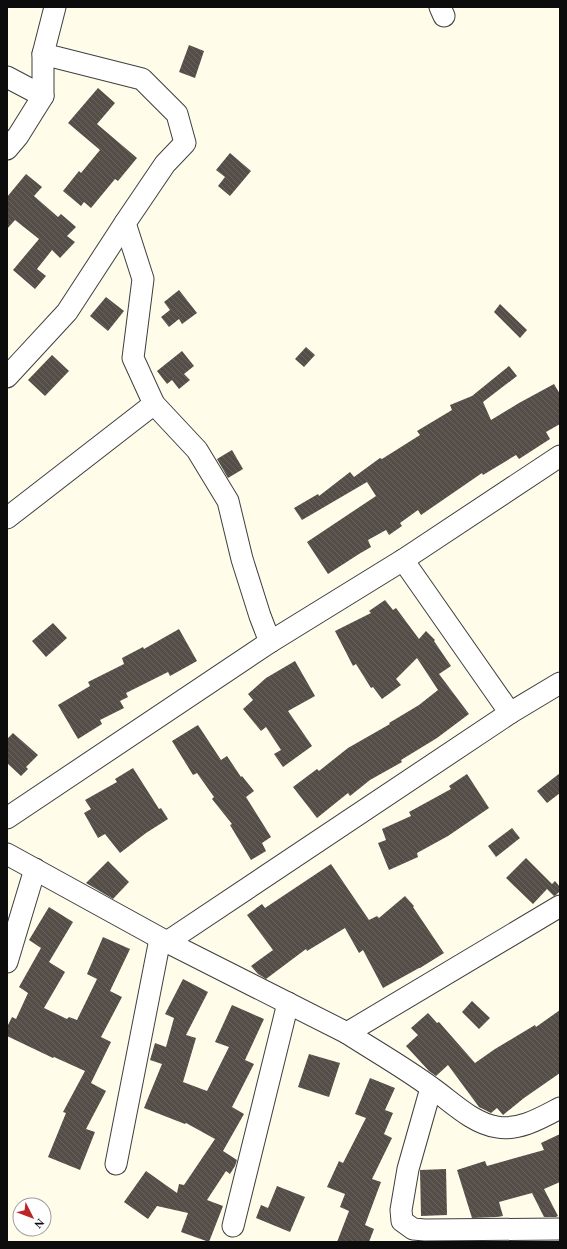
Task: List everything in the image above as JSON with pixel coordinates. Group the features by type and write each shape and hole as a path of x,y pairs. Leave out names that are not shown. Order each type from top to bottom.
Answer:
{"street":[{"path":"7,149 18,136 44,96 43,54 55,7"},
{"path":"7,377 67,312 165,164 185,143 177,114 142,78 43,54"},
{"path":"7,78 44,96"},
{"path":"125,223 143,279 133,358 154,404 197,450 228,501 242,559 270,642"},
{"path":"7,518 154,404"},
{"path":"7,818 270,642 403,560 560,456"},
{"path":"403,560 510,712"},
{"path":"116,1164 163,940 510,712 560,683"},
{"path":"7,854 163,940 346,1033 431,1088 479,1122 497,1128 518,1127 560,1108"},
{"path":"7,962 35,869"},
{"path":"346,1033 560,906"},
{"path":"233,1226 288,1003"},
{"path":"431,1088 408,1169 401,1210 402,1221 413,1229 426,1230 560,1229"}],"building":[{"path":"189,45 204,51 195,78 179,72"},
{"path":"98,88 115,103 97,124 137,158 118,181 115,179 91,208 84,202 81,206 63,191 79,171 81,173 100,150 68,123"},
{"path":"230,153 251,171 230,196 218,186 225,177 216,170"},
{"path":"26,174 42,187 34,196 58,217 61,214 76,227 67,236 75,242 60,258 52,250 37,269 46,276 35,289 13,270 39,239 15,220 7,229 7,197"},
{"path":"179,290 197,313 182,324 179,319 169,327 161,317 170,310 164,302"},
{"path":"106,297 124,311 108,331 90,316"},
{"path":"500,304 527,330 520,338 494,312"},
{"path":"306,347 315,355 304,367 295,359"},
{"path":"182,351 194,366 184,374 190,380 179,389 172,380 167,384 157,371"},
{"path":"52,355 69,371 45,396 28,380"},
{"path":"509,366 517,376 483,402 491,420 554,384 560,394 560,424 546,432 550,439 519,459 516,455 483,475 482,473 421,515 418,510 400,523 402,526 389,535 386,530 368,540 371,547 328,574 307,542 376,496 367,482 302,520 294,508 318,494 319,496 350,472 354,477 380,458 382,459 420,435 417,431 452,410 450,405 472,396"},
{"path":"232,450 243,469 228,478 217,459"},
{"path":"385,600 393,610 396,608 419,639 426,631 435,640 434,641 451,666 439,674 469,714 437,738 401,760 402,762 370,780 350,796 348,793 317,818 293,787 317,769 319,771 348,748 390,724 389,723 419,705 438,690 417,658 396,679 401,685 382,699 373,687 371,688 356,664 353,666 335,631 371,613 369,611"},
{"path":"53,623 67,638 46,657 32,641"},
{"path":"179,629 197,661 170,676 168,672 126,693 128,697 120,701 124,708 100,720 102,724 78,739 58,705 90,686 88,682 124,664 122,658 143,647 144,649"},
{"path":"295,661 315,696 288,711 312,746 283,767 274,754 281,750 266,727 261,731 243,709 253,700 248,694 266,678"},
{"path":"198,725 221,760 227,756 241,777 242,776 254,791 246,797 271,837 262,843 266,851 251,860 230,825 232,824 212,799 214,797 197,773 193,775 172,741"},
{"path":"13,733 38,755 26,767 28,769 21,776 7,763 7,739"},
{"path":"133,768 159,809 161,808 168,819 146,833 120,853 105,834 98,838 84,813 91,809 85,800 117,782 115,779"},
{"path":"560,773 560,793 547,803 537,791"},
{"path":"467,774 489,808 448,836 417,853 418,857 389,870 378,843 386,840 382,829 411,816 409,812 451,789 449,786"},
{"path":"512,828 520,838 496,857 488,846"},
{"path":"526,858 552,884 555,881 560,887 560,891 556,895 554,896 547,889 533,904 506,878"},
{"path":"108,861 129,882 113,899 86,883"},
{"path":"331,864 369,920 377,916 379,918 405,896 414,906 413,907 444,953 383,988 363,950 359,953 345,928 307,951 306,949 266,979 258,974 251,966 273,950 247,915 262,904 265,908"},
{"path":"49,907 73,922 49,962 65,972 44,1008 67,1019 69,1017 77,1020 97,979 87,974 103,937 130,949 110,991 122,997 101,1037 111,1042 91,1083 106,1091 86,1129 95,1132 80,1170 48,1157 66,1113 63,1112 85,1071 54,1057 53,1058 7,1036 7,1027 12,1017 16,1019 28,993 19,987 41,948 29,940"},
{"path":"183,979 208,992 186,1035 196,1038 183,1082 207,1091 229,1047 215,1042 232,1005 264,1019 245,1060 254,1064 232,1107 244,1114 223,1151 237,1160 230,1174 226,1171 207,1200 223,1206 209,1242 181,1232 188,1213 157,1206 148,1219 124,1202 146,1171 177,1193 179,1184 184,1185 215,1139 186,1123 185,1124 144,1108 162,1064 150,1060 155,1043 166,1047 174,1018 165,1014"},
{"path":"472,1001 490,1018 479,1029 462,1012"},
{"path":"560,1010 560,1073 524,1098 503,1115 497,1108 491,1113 479,1107 448,1065 436,1076 429,1071 406,1046 418,1035 411,1028 428,1013 437,1023 439,1022 475,1063 535,1025 536,1027"},
{"path":"309,1054 340,1063 329,1097 298,1087"},
{"path":"370,1078 395,1088 385,1110 393,1113 384,1134 392,1138 372,1179 381,1182 365,1225 374,1229 369,1242 337,1242 349,1211 340,1207 345,1194 327,1187 339,1161 343,1163 366,1118 355,1114"},
{"path":"560,1134 560,1182 544,1189 558,1216 544,1217 532,1193 499,1202 503,1216 472,1218 457,1170 485,1161 487,1166 544,1150 541,1143"},
{"path":"446,1169 447,1215 421,1216 420,1170"},
{"path":"277,1186 305,1197 290,1232 256,1218 261,1205 268,1208"}]}
